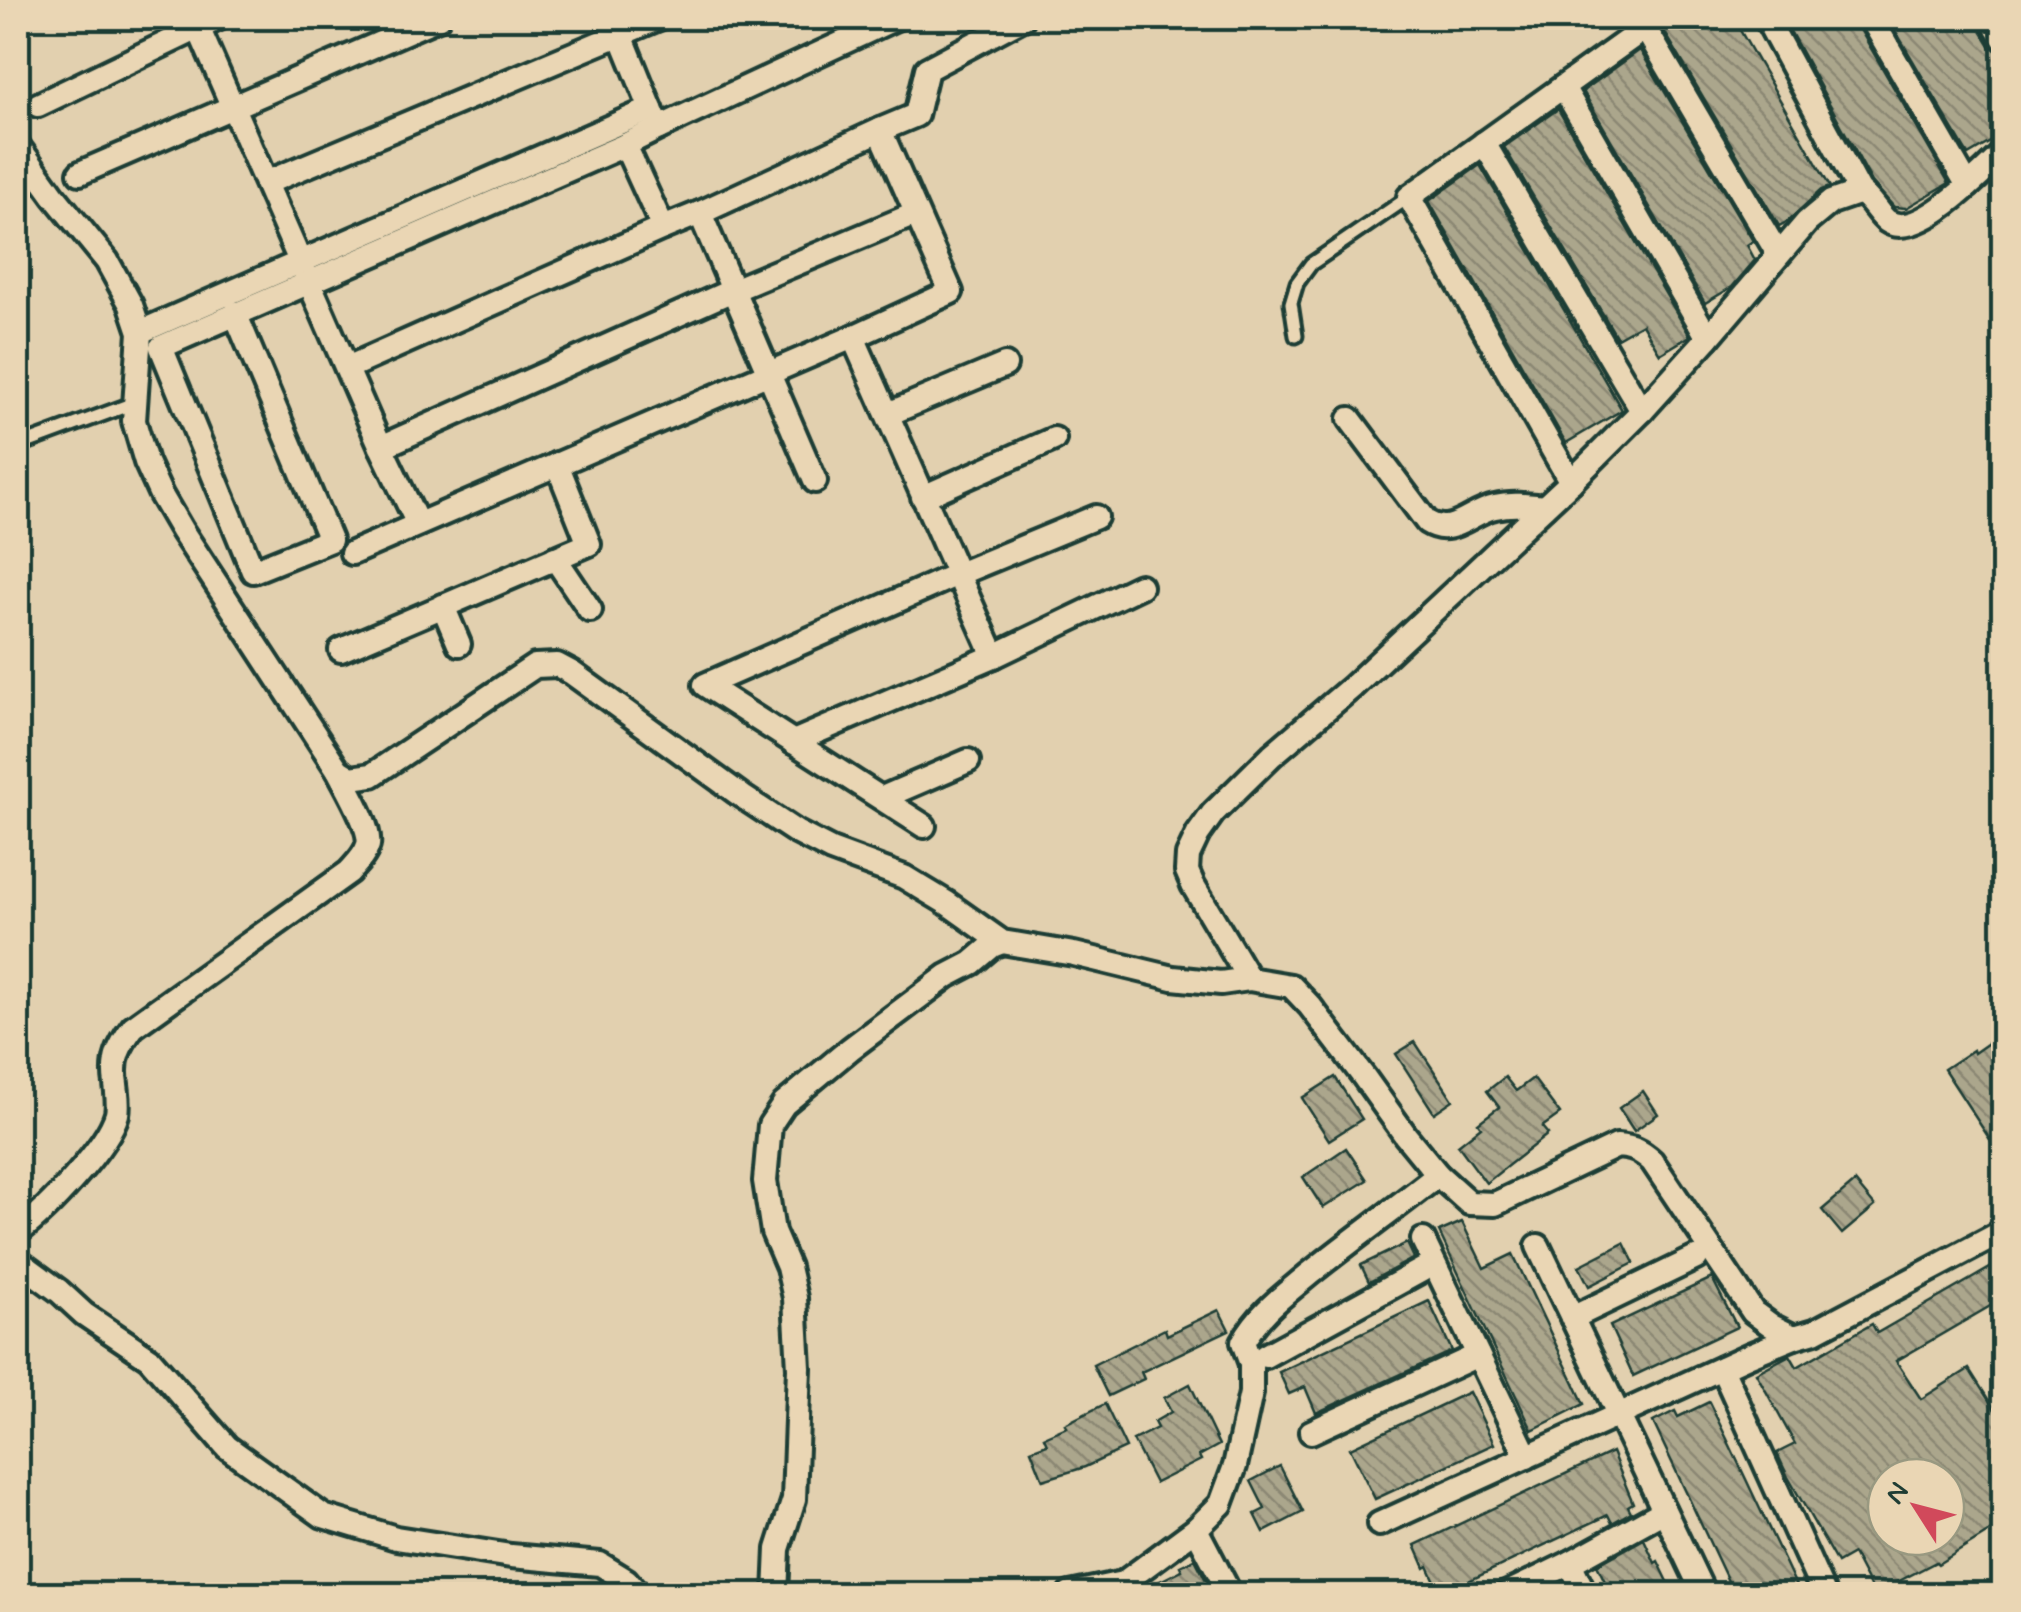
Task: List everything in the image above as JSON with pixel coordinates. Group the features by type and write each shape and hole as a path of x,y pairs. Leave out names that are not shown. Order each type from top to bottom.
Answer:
{"street":[{"path":"80,172 438,18"},
{"path":"268,182 618,26 659,18"},
{"path":"235,313 330,540 253,571 161,347 235,313 306,272 896,18"},
{"path":"347,368 916,115 927,68 1023,18"},
{"path":"1766,18 1860,192 1870,198 1887,220 1907,225 1920,222 1968,186 2004,152"},
{"path":"1871,18 1968,186"},
{"path":"1991,18 2004,39"},
{"path":"38,105 204,20 232,106 418,524"},
{"path":"1571,482 1409,197 1649,23 1778,254"},
{"path":"618,26 655,119"},
{"path":"1563,87 1708,338"},
{"path":"140,332 306,272 624,145 655,119"},
{"path":"352,552 853,338 951,292 880,130"},
{"path":"1484,143 1642,411"},
{"path":"624,145 663,228"},
{"path":"18,146 107,261 131,306 140,332 134,403 137,436 168,507 338,770 369,836 367,849 349,872 133,1027 115,1057 118,1100 112,1127 68,1184 18,1232"},
{"path":"1249,979 1187,871 1188,855 1213,812 1571,482 1642,411 1820,210 1860,192"},
{"path":"700,213 816,481"},
{"path":"381,446 733,290 916,214"},
{"path":"853,338 994,656"},
{"path":"888,414 1005,365"},
{"path":"1350,419 1427,522 1437,528 1450,528 1491,507 1544,507"},
{"path":"923,497 1054,440"},
{"path":"340,650 588,544 557,464"},
{"path":"924,826 705,685 1096,516"},
{"path":"555,558 590,610"},
{"path":"793,742 994,656 1140,586"},
{"path":"443,606 459,644"},
{"path":"338,770 351,778 372,775 524,672 535,666 557,665 796,832 904,877 948,902 1002,942 1074,954 1173,978 1221,982 1249,979 1291,986 1438,1175 1469,1203 1495,1204 1618,1146 1631,1146 1652,1161 1753,1312 1794,1337"},
{"path":"882,798 968,761"},
{"path":"776,1594 778,1548 794,1499 798,1368 794,1298 788,1267 773,1232 765,1180 770,1126 784,1104 836,1059 947,976 1002,942"},
{"path":"1070,1594 1123,1583 1196,1529 1221,1504 1235,1466 1251,1393 1252,1364 1243,1342 1252,1324 1343,1247 1438,1175"},
{"path":"1378,1524 1722,1368 1815,1330 2004,1230"},
{"path":"1422,1240 1527,1457"},
{"path":"1538,1246 1704,1594"},
{"path":"1572,1318 1696,1258"},
{"path":"18,1261 84,1314 149,1358 227,1447 323,1516 396,1538 511,1556 600,1564 626,1580 638,1594"},
{"path":"1265,1356 1433,1264"},
{"path":"1311,1432 1478,1355"},
{"path":"1722,1368 1824,1594"},
{"path":"1506,1594 1664,1510"},
{"path":"1196,1529 1230,1594"},
{"path":"1570,1563 1585,1594"}],"lane":[{"path":"1296,336 1291,303 1297,283 1311,264 1409,197"},
{"path":"18,446 134,403"}],"building":[{"path":"1674,18 1733,18 1830,187 1821,190 1779,226 1663,29"},
{"path":"1783,18 1856,18 1949,183 1906,208 1894,207 1872,182"},
{"path":"1888,18 1976,18 1991,47 2004,54 2004,134 1968,155"},
{"path":"1640,50 1753,241 1747,245 1755,260 1732,287 1705,303 1583,91"},
{"path":"1558,109 1690,336 1660,354 1642,324 1617,338 1504,147"},
{"path":"1480,165 1622,410 1566,443 1429,201"},
{"path":"2004,1032 2004,1161 1944,1069"},
{"path":"1415,1042 1453,1100 1434,1113 1396,1054"},
{"path":"1335,1077 1362,1119 1329,1140 1302,1098"},
{"path":"1505,1077 1516,1091 1533,1078 1560,1114 1542,1127 1548,1134 1486,1183 1458,1145 1499,1107 1487,1091"},
{"path":"1643,1091 1658,1114 1634,1131 1619,1108"},
{"path":"1346,1148 1367,1180 1323,1208 1303,1177"},
{"path":"1855,1182 1875,1206 1842,1234 1822,1210"},
{"path":"1462,1222 1484,1268 1513,1254 1584,1404 1532,1430 1439,1232"},
{"path":"1407,1243 1414,1258 1369,1282 1361,1265"},
{"path":"1624,1243 1634,1263 1589,1286 1579,1266"},
{"path":"2004,1260 2004,1298 1896,1361 1921,1399 1969,1369 2004,1424 2004,1523 1966,1547 1966,1457 1866,1457 1866,1557 1949,1557 1874,1594 1853,1554 1837,1563 1788,1477 1777,1453 1795,1444 1756,1373 1790,1355 1797,1367 1872,1324 1877,1333"},
{"path":"1712,1278 1737,1327 1633,1376 1610,1326"},
{"path":"1429,1301 1452,1351 1316,1413 1305,1387 1289,1394 1279,1372"},
{"path":"1219,1310 1229,1330 1141,1372 1144,1379 1108,1396 1093,1365 1165,1329 1167,1335"},
{"path":"1190,1384 1219,1445 1199,1456 1201,1460 1155,1483 1133,1440 1157,1428 1154,1422 1171,1412 1164,1398"},
{"path":"1469,1392 1494,1444 1375,1499 1350,1448"},
{"path":"1709,1402 1800,1594 1734,1594 1653,1422 1675,1411 1678,1417"},
{"path":"1105,1404 1126,1448 1043,1480 1031,1450 1047,1444 1044,1437"},
{"path":"1612,1452 1633,1503 1628,1506 1631,1512 1612,1523 1608,1515 1441,1594 1415,1545"},
{"path":"1280,1466 1303,1512 1264,1532 1255,1514 1265,1509 1251,1481"},
{"path":"1644,1539 1674,1594 1611,1594 1597,1565"},
{"path":"1195,1559 1213,1594 1134,1594 1182,1570 1180,1566"}]}
